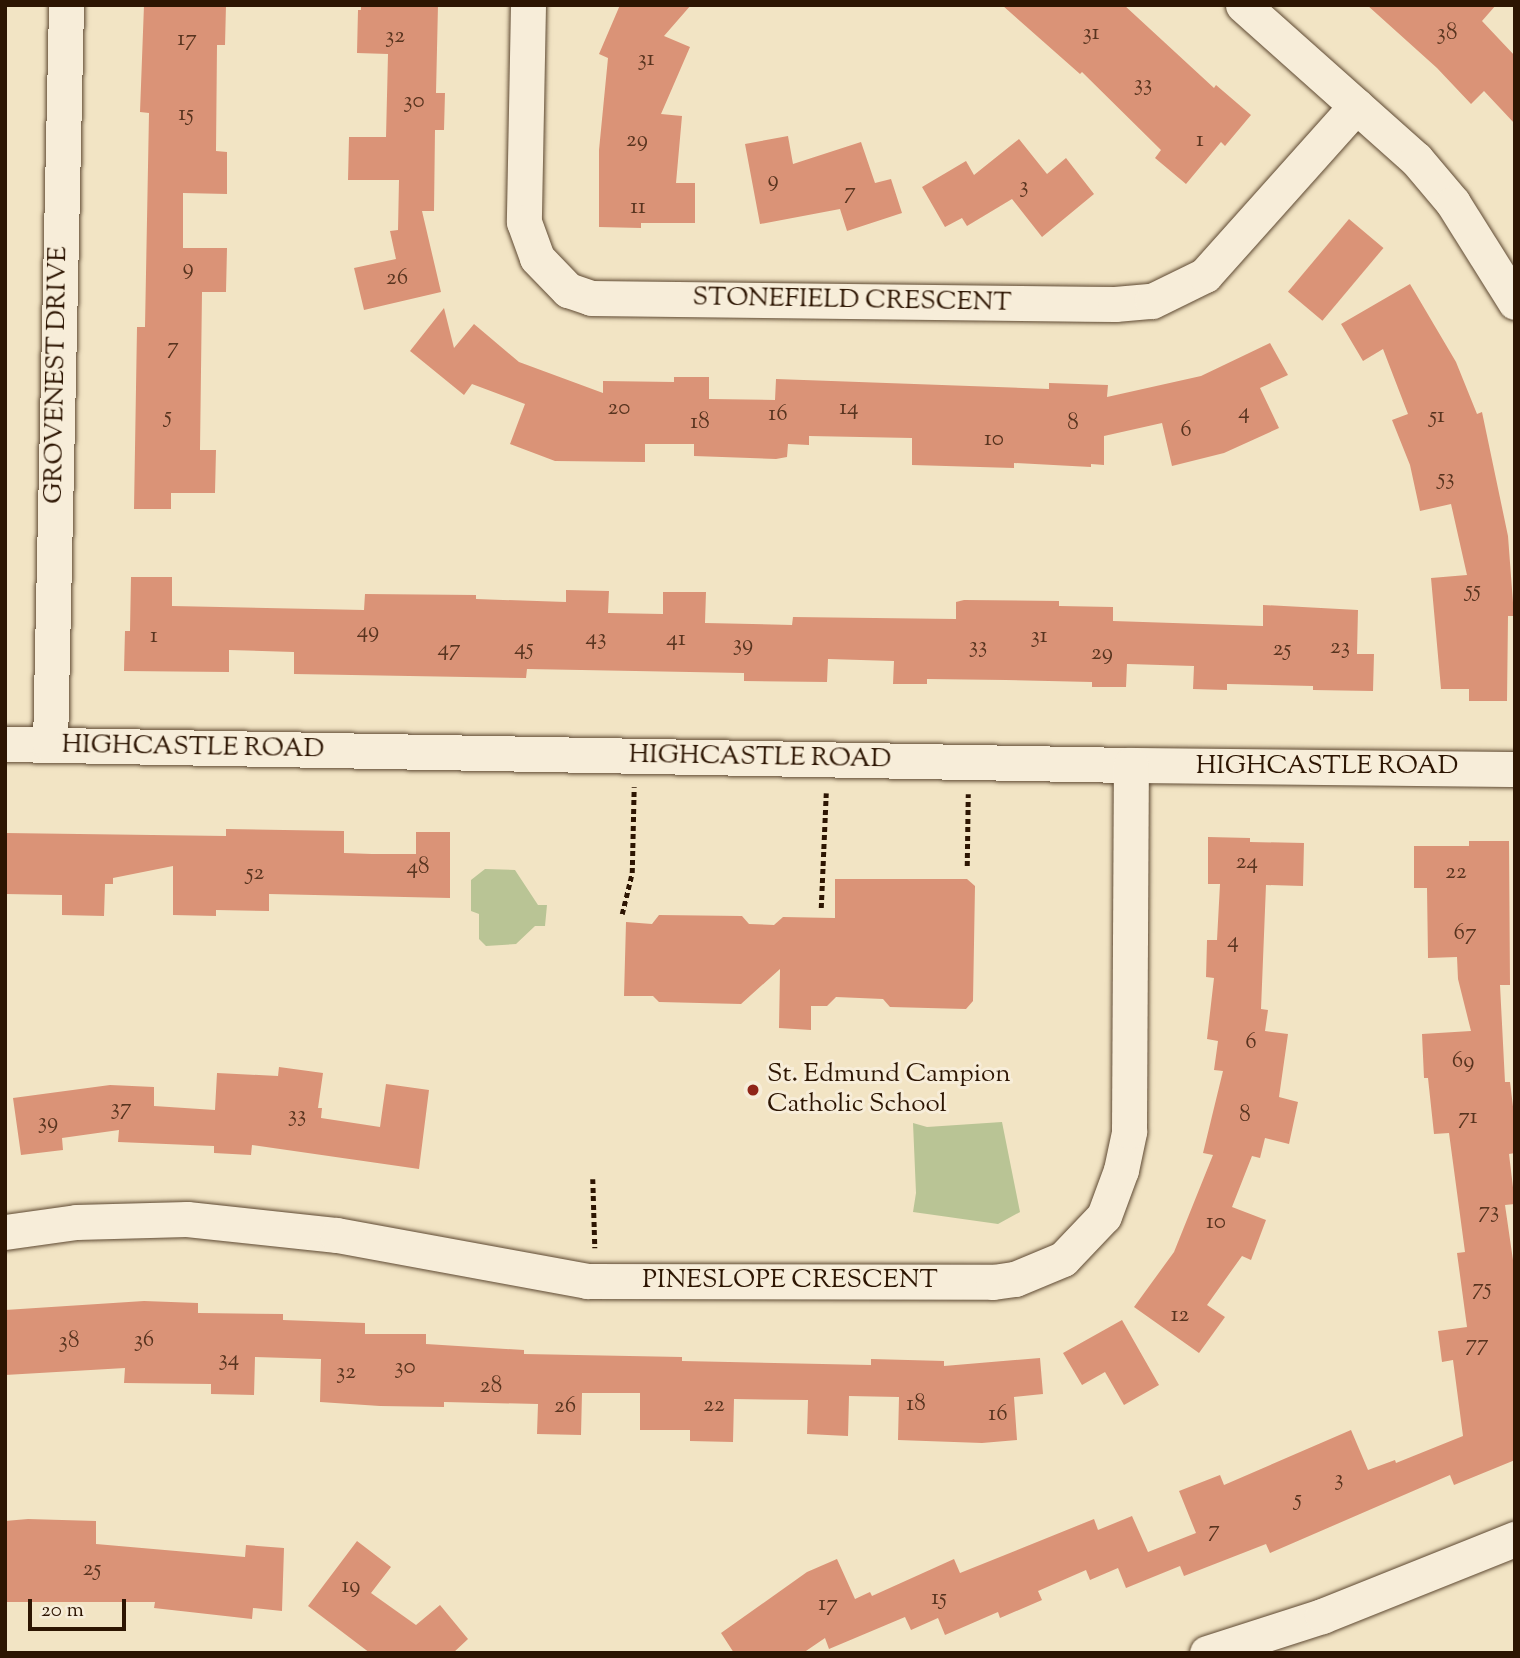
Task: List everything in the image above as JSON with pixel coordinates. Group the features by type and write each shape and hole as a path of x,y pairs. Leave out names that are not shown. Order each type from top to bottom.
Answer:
{"street":[{"name":"GROVENEST DRIVE","path":"50,745 66,5"},
{"name":"STONEFIELD CRESCENT","path":"528,5 524,222 537,258 568,290 591,298 1115,304 1152,301 1205,275 1356,106"},
{"path":"1243,5 1416,159 1453,203 1515,302"},
{"name":"HIGHCASTLE ROAD","path":"5,744 635,757 1515,769"},
{"name":"PINESLOPE CRESCENT","path":"5,1232 101,1220 200,1220 337,1235 485,1260 533,1272 596,1281 993,1282 1015,1279 1063,1259 1104,1216 1121,1170 1129,1131 1128,820 1131,765"},
{"path":"1207,1653 1322,1616 1515,1539"}],"path":[{"path":"622,914 632,873 635,757"},
{"path":"821,908 827,760"},
{"path":"967,866 968,762"},
{"path":"593,1179 596,1281"}],"green space":[{"path":"485,869 515,870 538,905 547,905 545,926 535,926 516,944 486,946 479,939 479,914 471,911 471,880"},
{"path":"1002,1122 1020,1212 998,1224 913,1212 916,1193 913,1123 927,1127"}],"building":[{"path":"144,5 226,5 225,45 217,45 216,151 227,152 227,194 183,193 183,248 227,248 226,292 202,292 200,450 216,450 215,493 171,493 171,509 134,509 137,327 145,327 149,113 140,112"},
{"path":"361,5 438,5 436,93 445,93 444,130 435,130 434,211 422,211 441,292 364,310 354,268 396,259 390,231 398,230 399,180 348,180 349,137 386,137 388,54 357,53 358,10 361,10"},
{"path":"620,5 691,5 664,36 690,47 661,114 682,116 676,183 695,183 695,223 641,223 641,228 599,227 599,150 608,58 599,54"},
{"path":"1002,5 1124,5 1214,88 1216,85 1251,115 1225,146 1221,142 1186,184 1155,158 1161,150 1082,72 1080,74"},
{"path":"1367,5 1496,5 1482,21 1515,56 1515,124 1484,91 1471,104 1437,68"},
{"path":"788,136 793,164 861,142 875,183 891,179 902,213 847,231 840,209 760,224 745,144"},
{"path":"1019,139 1047,174 1066,158 1094,194 1042,237 1012,199 967,226 962,218 945,227 922,187 966,161 974,175"},
{"path":"1349,219 1383,248 1322,321 1288,292"},
{"path":"1410,284 1456,362 1477,414 1482,412 1508,536 1514,616 1508,616 1507,701 1469,701 1469,689 1441,689 1431,578 1467,575 1451,504 1420,511 1410,465 1392,420 1408,414 1383,349 1363,361 1341,324"},
{"path":"444,308 454,348 474,324 519,362 603,393 603,381 674,382 674,377 709,377 709,399 775,400 776,379 1049,389 1049,383 1108,385 1107,397 1201,376 1270,343 1288,375 1260,388 1279,428 1224,453 1172,466 1162,423 1104,436 1104,465 1091,464 1091,467 1014,463 1014,468 912,465 912,438 809,436 809,445 788,444 787,457 776,459 694,456 694,444 645,444 645,462 555,461 510,444 525,404 472,384 464,395 410,351"},
{"path":"131,577 172,577 172,606 364,610 365,594 476,595 476,599 566,602 566,590 609,591 608,613 663,614 663,592 706,592 705,623 792,625 793,617 956,619 956,602 964,600 1059,601 1059,606 1113,607 1113,621 1263,626 1263,605 1358,610 1357,654 1374,654 1373,691 1313,690 1313,686 1227,684 1227,690 1193,689 1194,666 1127,664 1126,687 1092,687 1092,682 1006,680 927,679 927,684 893,684 894,661 828,659 827,682 744,681 744,673 527,669 526,678 294,674 294,652 229,650 229,672 124,671 125,631 130,631"},
{"path":"226,829 344,831 344,853 372,854 416,854 416,832 450,832 450,898 269,894 269,911 216,910 216,916 173,915 173,866 113,878 113,884 105,884 104,916 62,915 62,895 5,894 5,833 226,836"},
{"path":"1208,837 1250,838 1250,842 1304,843 1303,886 1266,885 1261,1009 1268,1010 1265,1031 1288,1034 1279,1097 1298,1102 1289,1144 1265,1138 1260,1158 1252,1156 1232,1207 1266,1220 1251,1260 1242,1256 1207,1305 1225,1317 1199,1353 1134,1307 1174,1252 1213,1155 1203,1153 1223,1071 1214,1070 1218,1041 1207,1039 1214,978 1206,977 1207,940 1217,940 1220,884 1208,884"},
{"path":"1469,841 1509,841 1510,985 1500,985 1505,1082 1510,1082 1515,1123 1515,1153 1509,1154 1515,1204 1505,1205 1515,1274 1515,1460 1454,1485 1450,1475 1270,1553 1266,1544 1184,1576 1180,1566 1126,1588 1118,1568 1090,1580 1086,1570 1038,1591 1042,1600 1000,1618 998,1612 945,1635 938,1618 911,1630 905,1617 829,1649 825,1638 803,1653 734,1653 721,1633 807,1572 837,1559 855,1599 870,1592 872,1596 954,1559 960,1573 1094,1519 1098,1530 1132,1516 1148,1552 1196,1533 1179,1491 1220,1475 1224,1485 1351,1430 1368,1470 1395,1460 1396,1463 1463,1436 1453,1360 1442,1362 1438,1331 1467,1327 1457,1253 1465,1252 1449,1133 1434,1134 1428,1078 1424,1078 1422,1034 1471,1031 1458,979 1457,957 1428,958 1427,888 1414,888 1414,846 1469,846"},
{"path":"835,879 967,879 975,886 973,1001 966,1009 890,1007 883,999 836,997 827,1006 811,1006 811,1030 779,1028 780,969 741,1004 659,1002 653,996 624,996 626,922 652,924 659,915 742,916 749,924 774,925 783,917 835,918"},
{"path":"279,1067 323,1073 318,1108 322,1108 321,1118 380,1127 386,1084 429,1090 419,1169 252,1145 251,1155 214,1153 214,1146 118,1142 119,1130 62,1138 63,1150 21,1155 13,1098 110,1085 154,1087 154,1106 215,1110 217,1073 278,1076"},
{"path":"144,1301 198,1303 198,1313 283,1314 283,1320 365,1323 365,1334 426,1334 426,1344 524,1350 524,1354 871,1365 871,1359 944,1361 944,1366 1040,1358 1043,1394 1014,1397 1017,1440 982,1443 898,1440 899,1397 849,1396 848,1436 807,1434 808,1400 734,1399 733,1442 690,1441 690,1430 640,1430 640,1393 582,1393 581,1435 537,1434 538,1404 444,1402 444,1407 320,1402 321,1359 255,1357 254,1395 211,1394 211,1384 124,1383 125,1368 5,1375 5,1310"},
{"path":"1122,1320 1159,1385 1124,1405 1105,1372 1082,1385 1063,1353"},
{"path":"5,1521 96,1521 96,1544 245,1557 246,1545 284,1548 282,1611 253,1608 252,1619 154,1608 155,1602 5,1602"},
{"path":"357,1541 391,1567 371,1593 416,1625 440,1605 468,1639 453,1653 370,1653 308,1606"}],"place":[{"name":"St. Edmund Campion Catholic School","path":"753,1090"}]}
